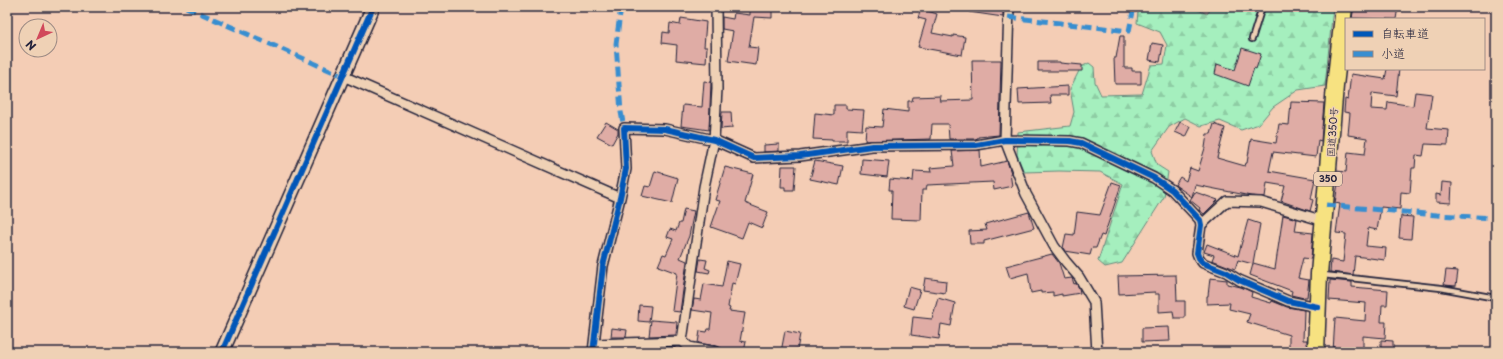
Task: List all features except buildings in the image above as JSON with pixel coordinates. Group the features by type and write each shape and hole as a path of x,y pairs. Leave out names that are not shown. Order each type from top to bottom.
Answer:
{"highway":[{"name":"国道350号","path":"1316,352 1319,274 1335,86 1344,7"}],"street":[{"path":"222,352 373,7"},
{"path":"686,347 696,235 714,140 717,89 716,7"},
{"path":"1008,7 1005,140 1026,194 1054,246 1080,277 1094,302 1097,352"},
{"path":"343,76 620,198"},
{"path":"716,352 686,347 594,348 603,266 626,169 624,128 665,129 714,140 754,158 800,156 872,146 976,145 1005,140 1070,141 1081,143 1160,182 1172,190 1200,220 1201,225 1198,253 1202,263 1226,272 1240,280 1288,301 1318,308"},
{"path":"1201,225 1227,201 1261,202 1324,221"}],"lane":[{"path":"1252,40 1262,7"},
{"path":"1319,274 1441,288 1496,298"}],"green space":[{"path":"1142,7 1192,7 1207,14 1213,7 1333,7 1325,86 1298,90 1273,107 1259,124 1241,130 1220,121 1201,126 1185,118 1169,127 1152,151 1157,165 1168,172 1164,197 1122,263 1105,267 1098,261 1123,184 1100,172 1024,172 1017,155 1018,132 1070,126 1074,112 1070,89 1081,67 1089,63 1094,67 1095,82 1101,95 1142,94 1151,65 1164,64 1167,45 1160,32 1137,23 1138,11"}],"marked path":[{"path":"186,7 343,76"},
{"path":"621,7 616,44 621,112 624,128"},
{"path":"1008,17 1129,31 1134,7"},
{"path":"1326,205 1437,215 1496,218"}],"cycle path":[{"path":"222,352 373,7"},
{"path":"593,352 603,266 626,169 624,128 665,129 714,140 754,158 800,156 872,146 976,145 1005,140 1070,141 1081,143 1154,178 1172,190 1200,220 1201,225 1197,253 1203,263 1288,301 1318,307"}]}
